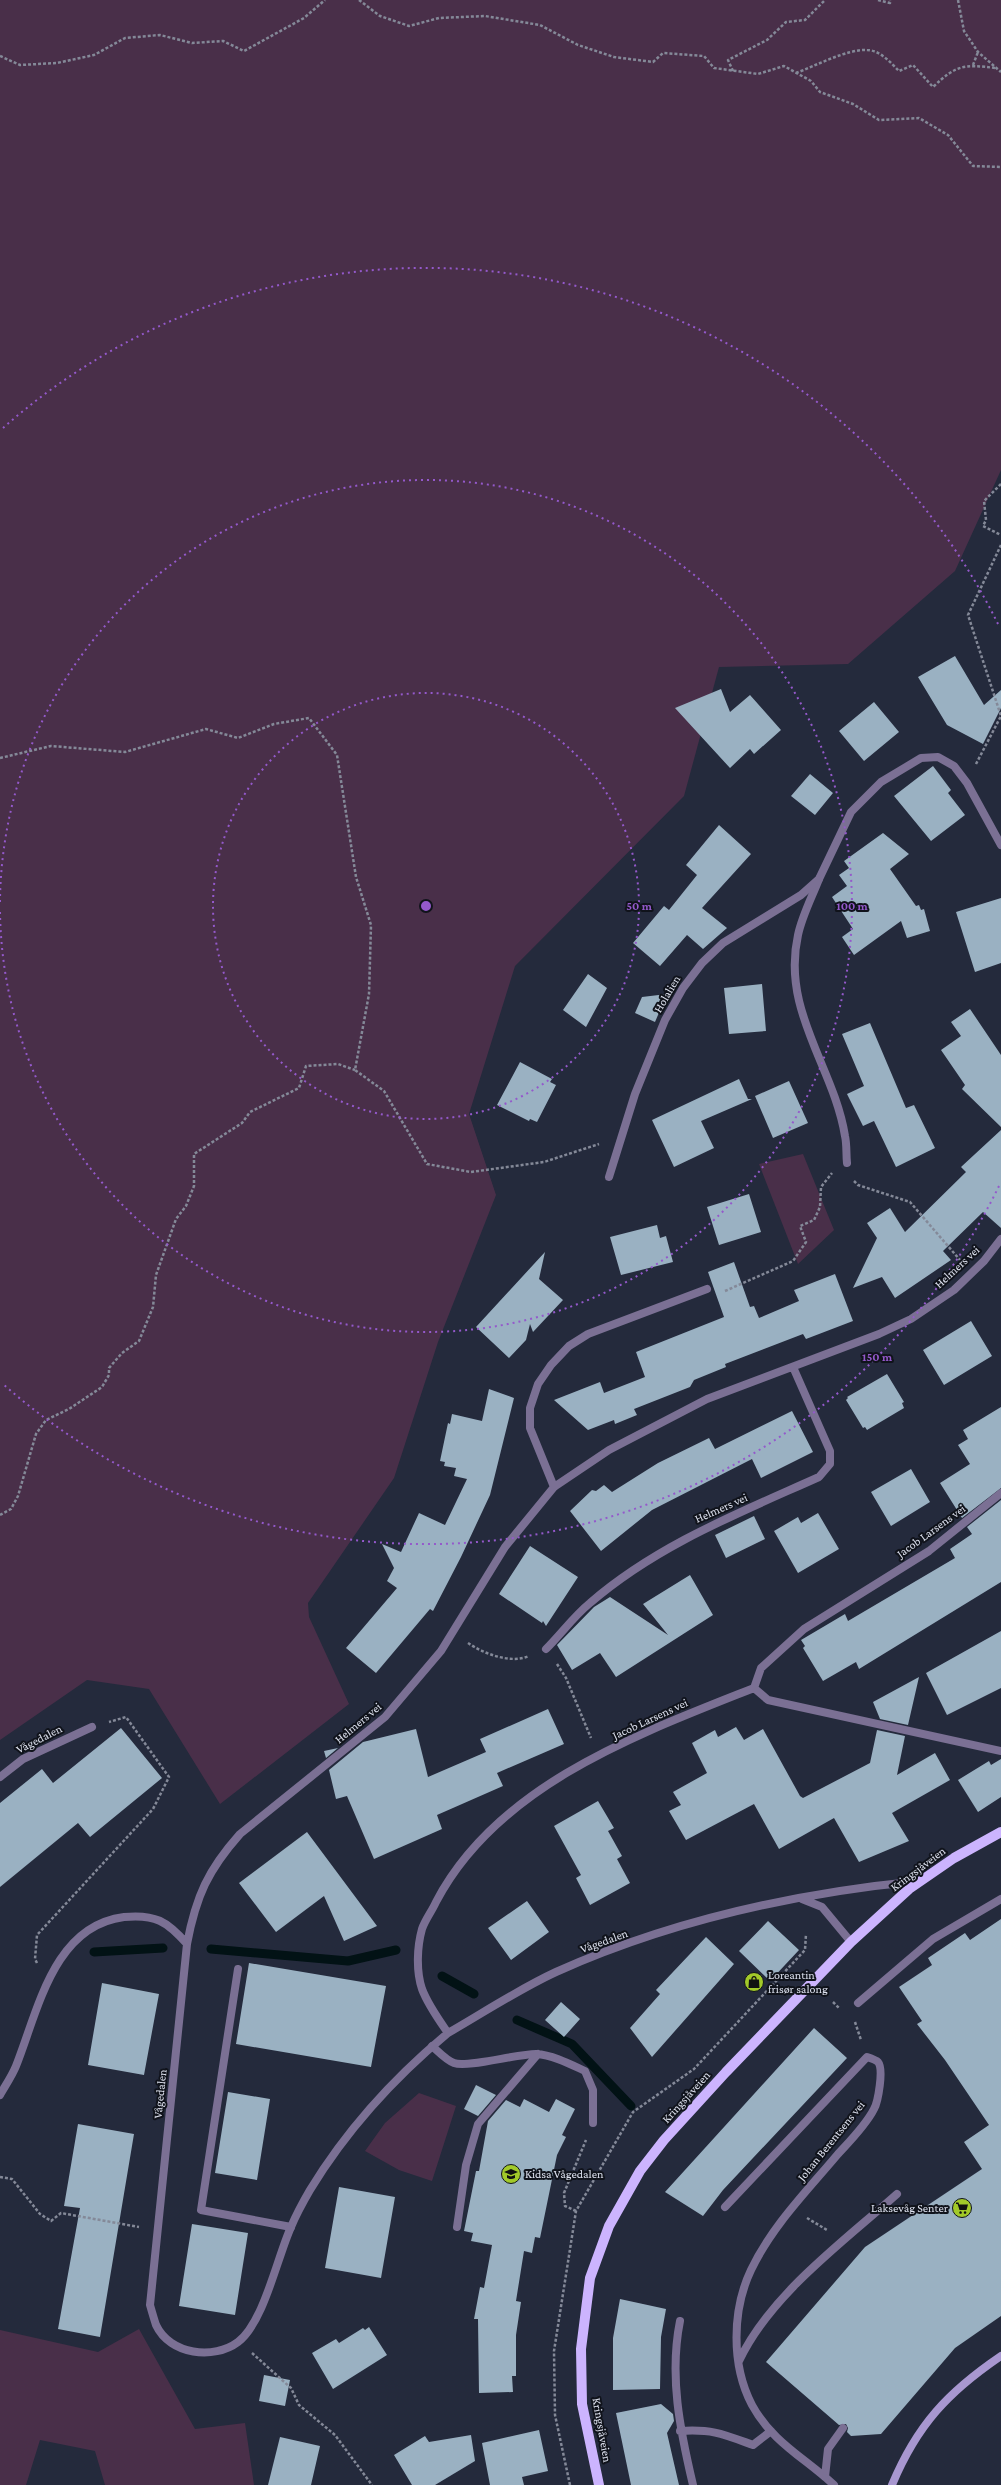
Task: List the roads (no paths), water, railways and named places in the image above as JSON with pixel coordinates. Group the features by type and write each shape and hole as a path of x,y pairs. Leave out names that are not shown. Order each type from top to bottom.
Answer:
{"main road":[{"name":"Kringsjåveien","path":"599,2485 582,2404 581,2349 590,2278 609,2226 640,2171 664,2140 726,2072 851,1942 921,1881 954,1858 1001,1832"}],"street":[{"name":"Holalien","path":"847,1163 846,1137 838,1109 810,1041 802,1016 796,988 795,963 798,935 819,879 851,812 881,782 921,758 938,757 954,766 967,783 1001,845"},
{"name":"Holalien","path":"609,1177 635,1094 665,1020 683,988 702,963 723,944 801,895 819,879"},
{"name":"Helmers vei","path":"187,1944 193,1911 204,1884 221,1855 240,1834 385,1717 441,1651 505,1547 554,1487 609,1450 707,1399 879,1334 911,1319 954,1290 1001,1239"},
{"path":"554,1487 530,1428 530,1408 538,1384 551,1365 569,1346 588,1334 707,1289"},
{"name":"Helmers vei","path":"546,1649 590,1603 650,1559 693,1534 819,1477 830,1464 830,1451 794,1367"},
{"name":"Jacob Larsens vei","path":"448,2034 422,1989 418,1961 422,1929 441,1893 464,1858 493,1826 522,1802 587,1762 659,1726 754,1688 761,1668 804,1629 929,1551 1001,1493"},
{"path":"754,1688 768,1700 1001,1751"},
{"name":"Vågedalen","path":"0,1777 23,1759 92,1727"},
{"name":"Vågedalen","path":"187,1944 150,2305 157,2327 173,2344 195,2353 218,2352 238,2342 251,2327 291,2227 310,2189 358,2123 432,2046 448,2034 554,1973 616,1948 708,1919 778,1902 802,1899 864,1886 921,1881"},
{"name":"Vågedalen","path":"802,1899 822,1907 851,1942"},
{"path":"858,2003 933,1939 1001,1899"},
{"path":"0,2095 15,2068 48,1981 67,1948 87,1930 113,1919 138,1916 160,1919 173,1928 187,1944"},
{"path":"238,1969 201,2210 291,2227"},
{"path":"432,2046 455,2064 469,2064 513,2055 538,2054 562,2060 585,2071 593,2090 593,2123"},
{"path":"457,2226 466,2165 478,2124 538,2054"},
{"name":"Johan Berentsens vei","path":"725,2207 861,2062 867,2057 878,2062 882,2071 875,2109 767,2239 750,2271 740,2306 737,2348 741,2378 752,2405 771,2431 800,2459 834,2485"},
{"path":"739,2362 750,2338 814,2267 897,2194"},
{"path":"680,2320 675,2347 674,2367 680,2431 692,2485"},
{"path":"892,2485 906,2453 931,2416 967,2379 1001,2356"},
{"path":"825,2477 828,2449 843,2428"},
{"path":"680,2431 705,2429 718,2432 753,2445 771,2431"}],"waterway":[{"path":"94,1952 163,1948"},
{"path":"211,1949 348,1961 396,1950"},
{"path":"442,1976 474,1994"},
{"path":"517,2020 572,2044 631,2106"}],"place":[{"name":"Loreantin frisør salong","path":"754,1982"},
{"name":"Kidsa Vågedalen","path":"511,2174"},
{"name":"Laksevåg Senter","path":"962,2208"}]}
